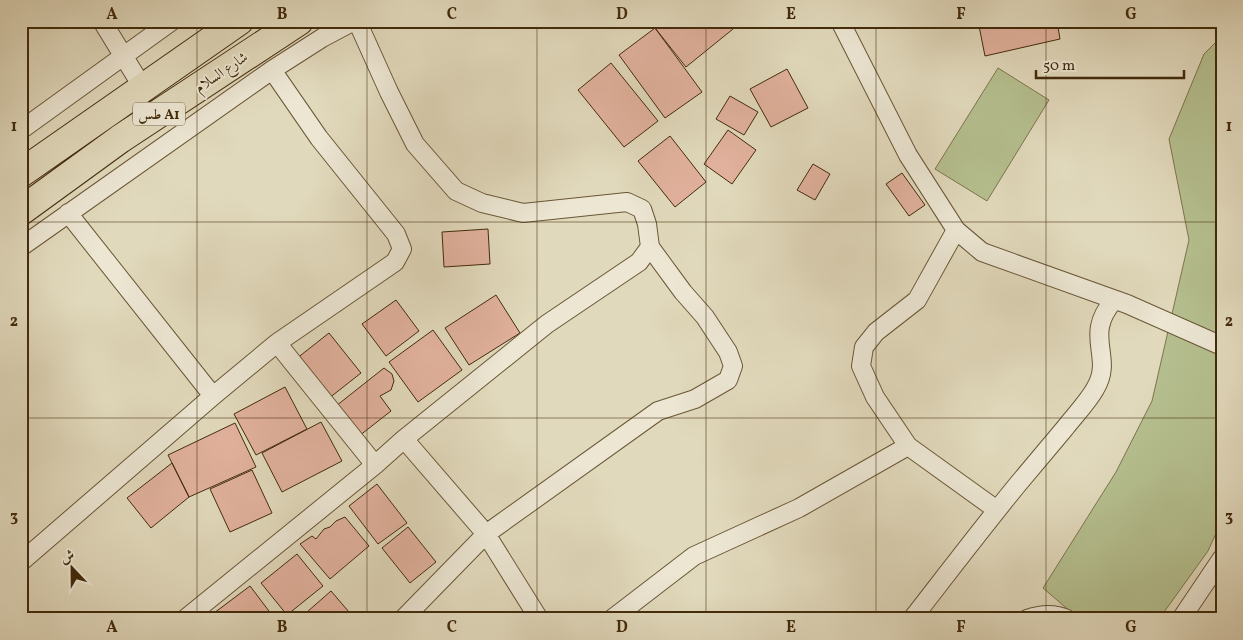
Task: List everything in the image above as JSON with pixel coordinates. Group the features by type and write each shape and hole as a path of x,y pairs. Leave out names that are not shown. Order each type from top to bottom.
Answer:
{"highway":[{"name":"شارع السلام","path":"21,173 239,21"},
{"name":"شارع السلام","path":"21,211 120,140 299,21"}],"street":[{"path":"102,21 143,88"},
{"path":"21,130 172,21"},
{"path":"21,247 272,70 322,38 355,21 416,144 456,191 482,203 523,213 627,202 642,210 648,224 650,247 683,292 705,317 728,352 733,366 728,380 695,399 658,411 486,534 403,619"},
{"path":"840,21 908,155 956,230 982,252 1114,300 1222,346"},
{"path":"21,562 212,396 277,343 395,262 402,249 396,234 320,138 272,70"},
{"path":"68,213 212,396"},
{"path":"956,230 917,300 876,332 864,347 861,366 875,397 908,446 997,510"},
{"path":"185,619 547,324 639,262 650,247"},
{"path":"912,619 1096,388 1102,367 1098,332 1106,309 1114,300"},
{"path":"277,343 375,465"},
{"path":"404,439 486,534 539,619"},
{"path":"612,619 694,556 799,508 908,446"},
{"path":"1181,619 1222,558"},
{"path":"1027,619 1040,614 1053,614 1067,619"}],"green space":[{"path":"1222,36 1222,520 1208,551 1159,619 1079,619 1043,588 1116,472 1152,401 1189,240 1169,139 1204,54"},
{"path":"998,68 1049,100 987,201 935,169"}],"building":[{"path":"664,21 727,21 733,29 686,67 655,28"},
{"path":"978,21 1057,21 1060,39 985,56"},
{"path":"655,28 702,92 665,118 619,55"},
{"path":"611,63 658,121 624,147 578,90"},
{"path":"787,69 808,108 771,127 750,89"},
{"path":"730,96 758,112 744,135 716,119"},
{"path":"728,130 756,150 732,184 704,164"},
{"path":"670,136 706,182 675,207 638,161"},
{"path":"813,164 830,174 815,200 797,190"},
{"path":"902,173 925,205 909,216 886,184"},
{"path":"488,229 490,264 444,267 442,232"},
{"path":"496,295 520,333 469,365 445,328"},
{"path":"396,300 419,331 386,356 362,324"},
{"path":"433,330 462,370 418,402 389,362"},
{"path":"329,333 361,373 328,399 296,359"},
{"path":"384,368 392,374 394,381 391,390 380,396 391,411 359,436 336,406"},
{"path":"285,387 307,429 256,455 234,414"},
{"path":"321,422 342,461 282,492 262,453"},
{"path":"235,423 256,467 189,497 168,455"},
{"path":"172,463 189,497 151,528 127,498"},
{"path":"252,470 272,513 230,532 210,489"},
{"path":"377,484 407,523 378,544 349,506"},
{"path":"345,517 369,546 330,579 300,544 312,536 316,539 324,529"},
{"path":"408,527 436,562 410,583 382,548"},
{"path":"297,554 323,586 287,615 261,583"},
{"path":"250,586 275,619 212,619 210,616"},
{"path":"331,591 355,619 299,619"}]}
